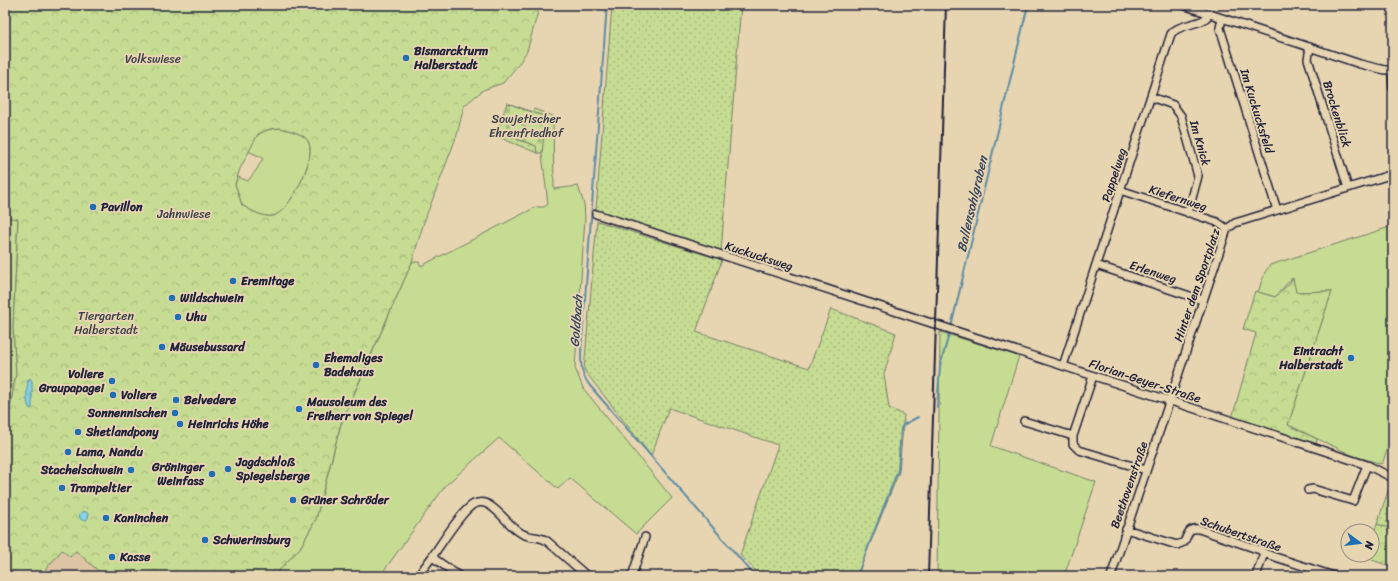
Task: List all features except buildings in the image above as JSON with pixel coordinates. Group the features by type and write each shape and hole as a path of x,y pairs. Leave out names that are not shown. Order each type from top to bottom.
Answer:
{"street":[{"path":"1183,5 1372,67 1392,70 1393,88"},
{"name":"Pappelweg","path":"1063,366 1171,34 1176,28 1204,20 1209,13"},
{"name":"Im Kuckucksfeld","path":"1222,18 1220,28 1277,210"},
{"name":"Brockenblick","path":"1310,47 1308,59 1348,188"},
{"name":"Im Knick","path":"1151,97 1173,105 1181,116 1198,176 1188,213"},
{"name":"Hinter dem Sportplatz","path":"1169,401 1227,229 1235,223 1393,174"},
{"name":"Kiefernweg","path":"1120,190 1217,222 1227,229"},
{"name":"Kuckucksweg","path":"596,214 916,318"},
{"name":"Erlenweg","path":"1096,265 1202,300"},
{"name":"Florian-Geyer-Straße","path":"916,318 1367,465 1393,478"},
{"path":"1093,376 1073,436 1073,444 1080,450 1146,470"},
{"name":"Beethovenstraße","path":"1111,576 1169,401"},
{"path":"1024,421 1073,436"},
{"path":"1308,490 1313,489 1353,501 1367,465"},
{"path":"418,576 453,527 472,505 482,502 491,506 520,533 526,536 543,538 587,576"},
{"name":"Schubertstraße","path":"1126,529 1177,545 1184,542 1189,531 1195,528 1334,576"},
{"path":"632,576 644,537"},
{"path":"1256,576 1264,553"},
{"path":"432,557 460,576"}],"shaded area":[{"path":"62,550 76,551 104,576 40,576"}],"green space":[{"path":"5,5 540,5 527,51 518,65 503,83 483,90 464,106 457,135 424,222 412,262 341,423 316,519 300,548 274,576 104,576 76,551 70,557 62,550 40,576 5,576 5,440 16,373 13,328 18,219 5,217","holes":["280,128 297,133 307,140 310,151 309,161 300,184 287,205 273,216 265,216 242,205 235,184 240,169 258,134 270,129"]},
{"path":"612,5 741,5 721,251 596,210"},
{"name":"Sowjetischer Ehrenfriedhof","path":"507,103 546,117 542,153 537,153 536,146 497,132"},
{"path":"534,109 553,116 554,189 578,186 584,204 585,218 575,368 583,388 672,498 636,534 570,478 558,489 499,438 446,485 380,576 274,576 300,548 316,519 341,424 412,262 419,262 421,266 536,207 544,207 548,204 541,146 546,117 532,112"},
{"path":"280,128 297,133 307,140 310,151 309,161 300,184 287,205 273,216 265,216 242,205 235,184 238,177 248,181 263,158 248,151 257,136 263,131"},
{"path":"497,132 536,146 537,153 496,136 495,134"},
{"path":"5,217 18,218 13,328 16,373 5,440"},
{"path":"597,221 722,260 696,332 809,368 831,309 896,333 884,374 889,408 904,415 899,472 857,576 761,576 740,555 778,445 669,408 651,456 584,370"},
{"name":"Eintracht Halberstadt","path":"1393,226 1393,435 1382,464 1354,456 1288,425 1332,291 1296,292 1292,278 1275,297 1258,292 1265,272 1270,265"},
{"path":"1293,278 1296,292 1332,291 1288,425 1317,439 1316,444 1232,418 1256,333 1243,329 1255,291 1275,297 1289,284"},
{"path":"940,332 1019,356 991,446 1096,482 1064,576 937,576"},
{"path":"1390,485 1393,486 1393,529 1377,523"},
{"path":"1380,525 1393,529 1393,567 1380,563"}],"water":[{"path":"30,378 32,381 32,408 30,409 27,403 27,395 28,380"},
{"path":"84,511 89,516 84,521 79,516"}],"waterway":[{"name":"Goldbach","path":"607,5 581,352 582,371 585,379 591,387 755,576"},
{"name":"Ballensohlgraben","path":"951,327 1028,5"},
{"name":"Ballensohlgraben","path":"937,408 940,366 950,331"},
{"name":"Ballensohlgraben","path":"857,576 898,470 901,429 903,425 918,417"}],"railway":[{"path":"928,576 946,5"}],"place":[{"name":"Bismarckturm Halberstadt","path":"406,58"},
{"name":"Pavillon","path":"93,207"},
{"name":"Eremitage","path":"233,281"},
{"name":"Wildschwein","path":"172,298"},
{"name":"Uhu","path":"178,317"},
{"name":"Mäusebussard","path":"162,347"},
{"name":"Eintracht Halberstadt","path":"1351,358"},
{"name":"Ehemaliges Badehaus","path":"316,365"},
{"name":"Voliere Graupapagei","path":"112,381"},
{"name":"Voliere","path":"113,395"},
{"name":"Belvedere","path":"176,400"},
{"name":"Mausoleum des Freiherr von Spiegel","path":"299,409"},
{"name":"Sonnennischen","path":"175,413"},
{"name":"Heinrichs Höhe","path":"180,424"},
{"name":"Shetlandpony","path":"78,432"},
{"name":"Lama, Nandu","path":"68,452"},
{"name":"Jagdschloß Spiegelsberge","path":"228,469"},
{"name":"Stachelschwein","path":"131,470"},
{"name":"Gröninger Weinfass","path":"212,474"},
{"name":"Trampeltier","path":"62,488"},
{"name":"Grüner Schröder","path":"293,500"},
{"name":"Kaninchen","path":"106,518"},
{"name":"Schwerinsburg","path":"205,540"},
{"name":"Kasse","path":"112,557"}],"park label":[{"name":"Volkswiese","path":"153,59"},
{"name":"Jahnwiese","path":"184,214"},
{"name":"Tiergarten Halberstadt","path":"106,323"}]}
